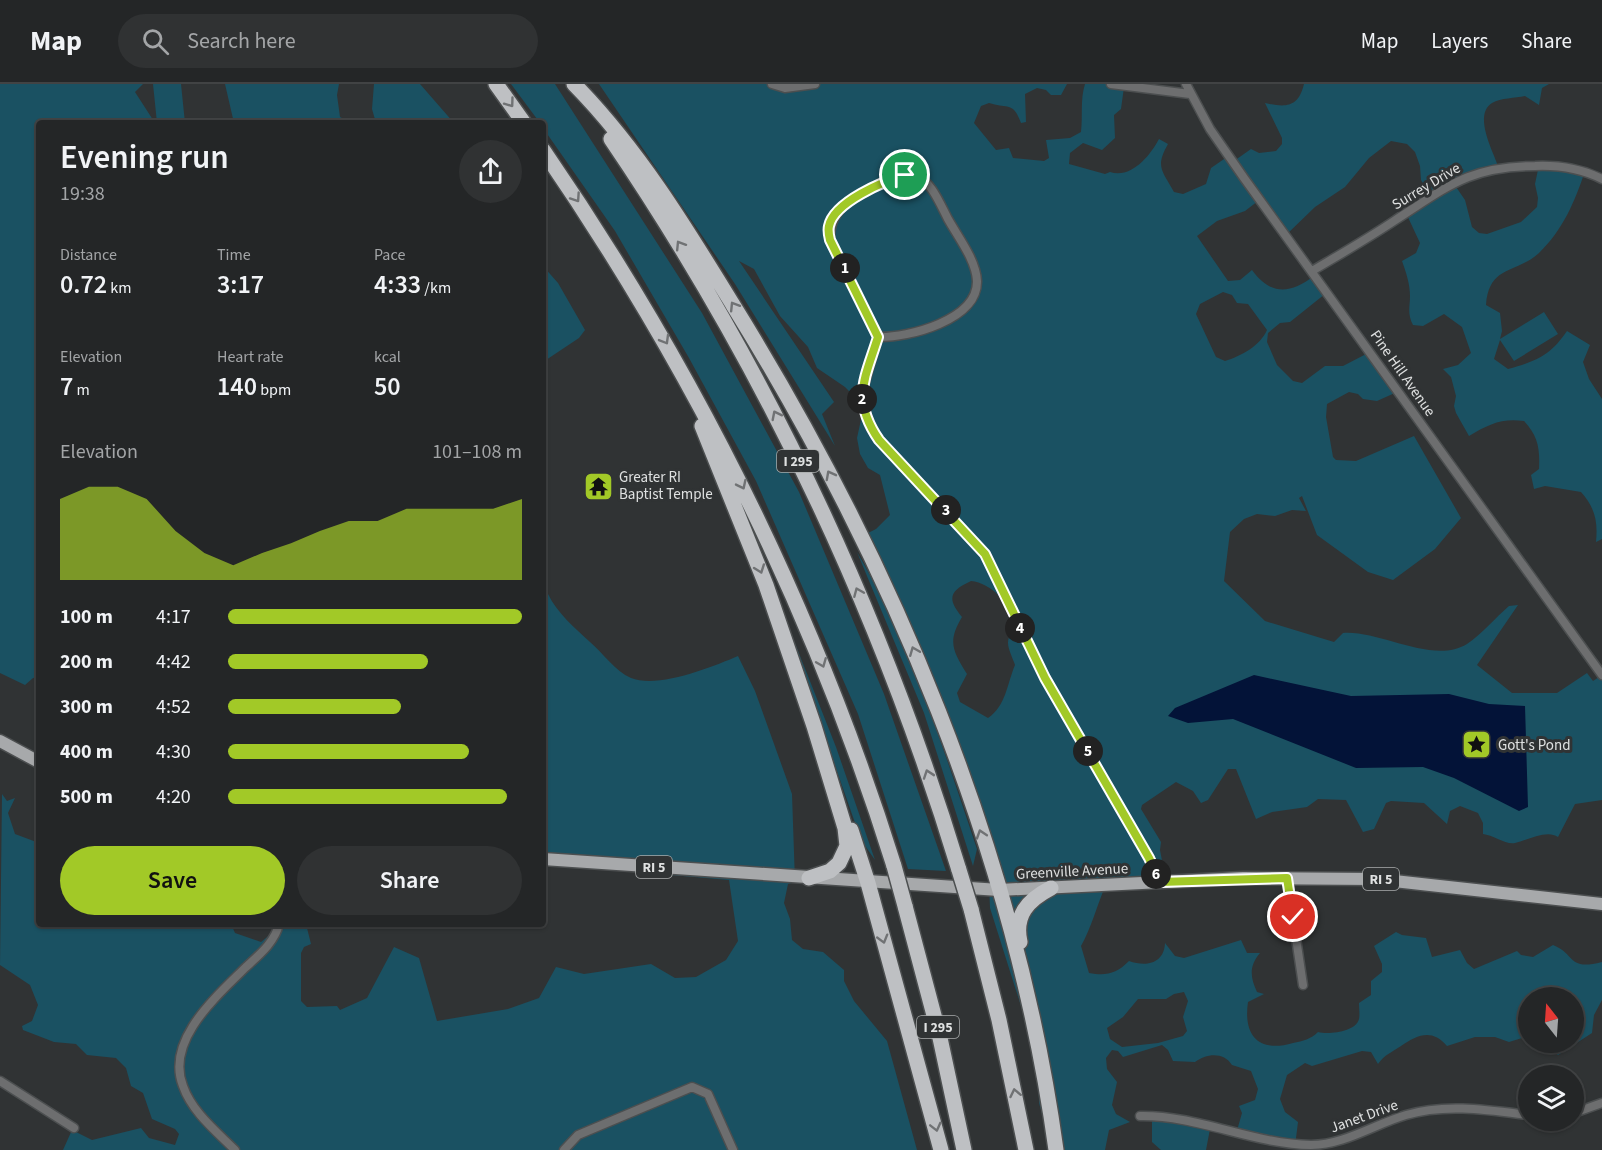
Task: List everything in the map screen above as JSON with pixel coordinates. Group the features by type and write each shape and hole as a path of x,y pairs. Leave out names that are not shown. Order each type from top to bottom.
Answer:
{"highway":[{"path":"496,84 522,120"},
{"path":"573,84 635,155 694,242 767,361 830,474 881,577 922,672 999,890 1025,993 1056,1150"},
{"name":"I 295","path":"573,84 682,249 734,336 784,432 837,545 918,746 959,870 999,1020 1026,1150"},
{"name":"I 295","path":"546,154 613,254 686,377 752,505 813,641 851,737 894,866 940,1038 964,1150"},
{"path":"686,377 705,432 762,575 868,883 941,1150"},
{"path":"809,878 835,867 843,858 847,846 845,828 820,746"},
{"path":"1025,993 1026,968 1018,922 1027,905 1051,888"}],"main road":[{"path":"0,741 36,760"},
{"name":"Greenville Avenue","path":"546,859 868,883 999,890 1287,878 1401,880 1602,904"}],"street":[{"path":"772,84 785,88 815,84"},
{"path":"1111,84 1190,94"},
{"name":"Pine Hill Avenue","path":"1186,84 1210,129 1602,675"},
{"name":"Surrey Drive","path":"1312,271 1432,196 1476,173 1511,166 1542,165 1570,168 1602,179"},
{"path":"878,337 895,337 939,324 969,303 977,291 977,278 970,259 925,181 916,176 905,175 888,180 854,198 839,210 829,225 830,240 878,337 861,396 870,426 879,440 985,554 1045,678 1149,858 1160,882"},
{"path":"1287,878 1303,985"},
{"path":"235,1150 200,1115 183,1088 178,1070 185,1042 205,1007 267,946 277,927"},
{"path":"0,1081 74,1128"},
{"path":"564,1150 578,1135 692,1087 708,1094 733,1150"},
{"path":"1584,1109 1602,1103"},
{"name":"Janet Drive","path":"1140,1116 1170,1116 1244,1136 1312,1145 1348,1137 1422,1110 1462,1108 1518,1114"}],"shaded area":[{"path":"0,84 143,84 135,92 153,120 36,120 36,678 25,685 0,673"},
{"path":"153,84 181,84 185,120 157,120"},
{"path":"225,84 339,84 337,95 340,117 346,120 233,120"},
{"path":"374,84 420,84 451,120 375,120 372,109"},
{"path":"511,84 555,84 702,313 799,492 884,694 946,871 908,869 858,714 756,481 689,358 615,231 546,132 546,120 538,120"},
{"path":"599,84 1067,84 1061,95 1051,95 1046,90 1037,88 1025,94 1026,122 1021,123 1015,111 1009,107 989,103 981,106 974,123 996,150 1009,148 1013,158 1044,161 1049,158 1046,140 1070,138 1081,132 1085,84 1120,84 1124,87 1121,109 1114,115 1115,138 1102,150 1083,143 1070,153 1069,164 1105,174 1125,172 1145,159 1159,139 1168,144 1161,163 1163,173 1174,192 1183,194 1206,184 1211,168 1227,157 1234,161 1251,149 1259,153 1276,151 1282,144 1282,138 1265,103 1284,105 1294,102 1304,84 1549,84 1542,88 1539,105 1525,96 1492,103 1484,116 1484,124 1498,166 1454,184 1465,200 1472,227 1479,233 1487,234 1521,222 1537,207 1535,184 1539,165 1585,171 1572,204 1555,235 1530,260 1505,272 1492,283 1486,305 1500,313 1502,331 1500,339 1544,312 1558,334 1514,361 1500,340 1494,359 1508,369 1542,356 1555,346 1567,331 1590,345 1583,362 1589,379 1602,399 1602,539 1596,542 1594,515 1590,504 1581,492 1545,486 1534,489 1531,475 1539,469 1539,455 1535,437 1524,421 1509,420 1496,423 1469,436 1456,413 1454,406 1456,396 1451,377 1443,369 1458,365 1471,353 1462,327 1444,314 1423,326 1413,325 1411,321 1409,287 1402,261 1416,253 1420,243 1406,213 1429,195 1421,180 1420,166 1415,152 1407,144 1391,141 1369,158 1345,187 1315,207 1286,235 1258,201 1245,211 1217,221 1197,236 1228,281 1240,280 1252,270 1266,284 1281,290 1297,286 1314,276 1325,294 1290,322 1280,323 1268,333 1267,342 1277,365 1293,381 1302,383 1325,366 1343,366 1370,352 1397,392 1377,401 1363,399 1358,394 1349,392 1327,404 1326,417 1333,457 1336,460 1356,461 1414,436 1461,518 1435,549 1393,580 1368,572 1317,535 1302,496 1299,498 1306,511 1292,510 1275,516 1257,514 1244,519 1230,532 1224,581 1265,621 1334,642 1343,633 1358,633 1438,651 1467,644 1509,606 1518,605 1477,665 1512,693 1557,693 1587,673 1593,681 1599,677 1602,678 1602,800 1575,804 1558,837 1548,834 1511,843 1483,834 1483,823 1478,813 1460,806 1450,811 1447,824 1424,803 1391,801 1386,803 1374,829 1363,832 1346,800 1318,799 1307,807 1272,812 1256,819 1236,769 1228,769 1208,800 1201,803 1193,791 1176,782 1142,805 1141,809 1161,842 1160,850 1167,887 1104,889 1081,946 1089,973 1101,974 1120,969 1129,961 1142,964 1158,960 1165,943 1175,956 1184,958 1241,940 1247,953 1260,953 1252,967 1252,976 1257,992 1264,994 1248,1002 1247,1014 1251,1033 1263,1043 1281,1046 1303,1040 1318,1032 1341,1032 1353,1027 1359,1017 1359,1003 1371,995 1371,981 1382,972 1382,964 1374,946 1396,932 1426,938 1432,957 1460,950 1467,963 1474,969 1517,951 1521,955 1533,957 1553,945 1577,963 1602,962 1602,1000 1594,1015 1592,1033 1584,1038 1584,987 1518,987 1518,1039 1509,1042 1495,1037 1475,1037 1447,1046 1436,1037 1424,1035 1407,1042 1378,1064 1371,1052 1362,1051 1312,1066 1305,1063 1287,1075 1280,1099 1285,1112 1298,1122 1295,1146 1236,1134 1242,1113 1239,1106 1255,1100 1258,1089 1251,1071 1232,1065 1225,1058 1215,1055 1195,1062 1173,1061 1168,1050 1162,1045 1123,1057 1118,1051 1112,1050 1106,1058 1107,1069 1117,1082 1112,1105 1116,1114 1130,1122 1109,1130 1105,1150 1049,1150 1047,1131 1039,1103 1038,1060 990,908 989,884 974,826 864,535 876,529 890,515 880,475 868,468 860,454 857,438 862,415 860,402 845,387 817,368 808,347 780,316 754,269 739,261 834,402 822,414 835,446 735,284","holes":["1223,292 1232,295 1237,303 1248,304 1267,330 1260,341 1249,350 1225,361 1216,357 1196,314 1200,304","971,581 986,586 999,595 1011,617 1012,627 1008,643 1015,665 999,707 988,718 960,702 957,693 967,674 955,652 954,633 962,617 952,600 958,588","1184,992 1188,1001 1183,1017 1187,1031 1183,1036 1158,1043 1122,1047 1110,1039 1107,1028 1123,1017 1138,999 1166,999"]},
{"path":"546,269 558,283 585,330 579,338 546,360"},
{"path":"857,552 894,623 924,697 977,849 973,866 924,713"},
{"path":"772,585 836,747 875,860 861,840"},
{"path":"546,594 567,620 614,666 631,678 642,681 670,679 700,671 738,656 755,691 792,794 795,882 788,884 784,903 790,919 792,940 803,949 823,952 844,970 844,981 854,1001 887,1041 917,1150 63,1150 72,1130 92,1140 141,1128 149,1138 175,1145 179,1134 175,1129 152,1119 143,1093 131,1086 126,1068 116,1058 87,1055 76,1044 54,1042 23,1030 22,1026 32,1021 38,1005 30,985 0,965 2,794 7,801 15,798 8,813 15,834 36,842 36,927 232,927 235,933 261,942 279,927 307,927 311,944 304,947 301,953 301,1001 307,1007 337,1006 340,1010 367,998 394,947 419,958 437,1021 508,1009 539,998 556,967 584,974 651,964 675,978 696,977 726,960 738,941 729,880 546,864"},
{"path":"1254,675 1351,696 1449,694 1489,704 1525,706 1528,807 1519,811 1454,778 1423,767 1356,768 1233,719 1188,723 1168,716 1175,708"},
{"path":"1167,1119 1210,1129 1206,1150 1161,1150 1152,1142 1152,1120"}],"place":[{"name":"Greater RI Baptist Temple","path":"598,486"},
{"name":"Gott's Pond","path":"1477,745"}],"route":[{"path":"905,175 888,180 854,198 839,210 829,225 830,240 878,337 861,396 870,426 879,440 972,537 985,554 1045,678 1131,826 1160,882 1287,878 1293,917"}]}
